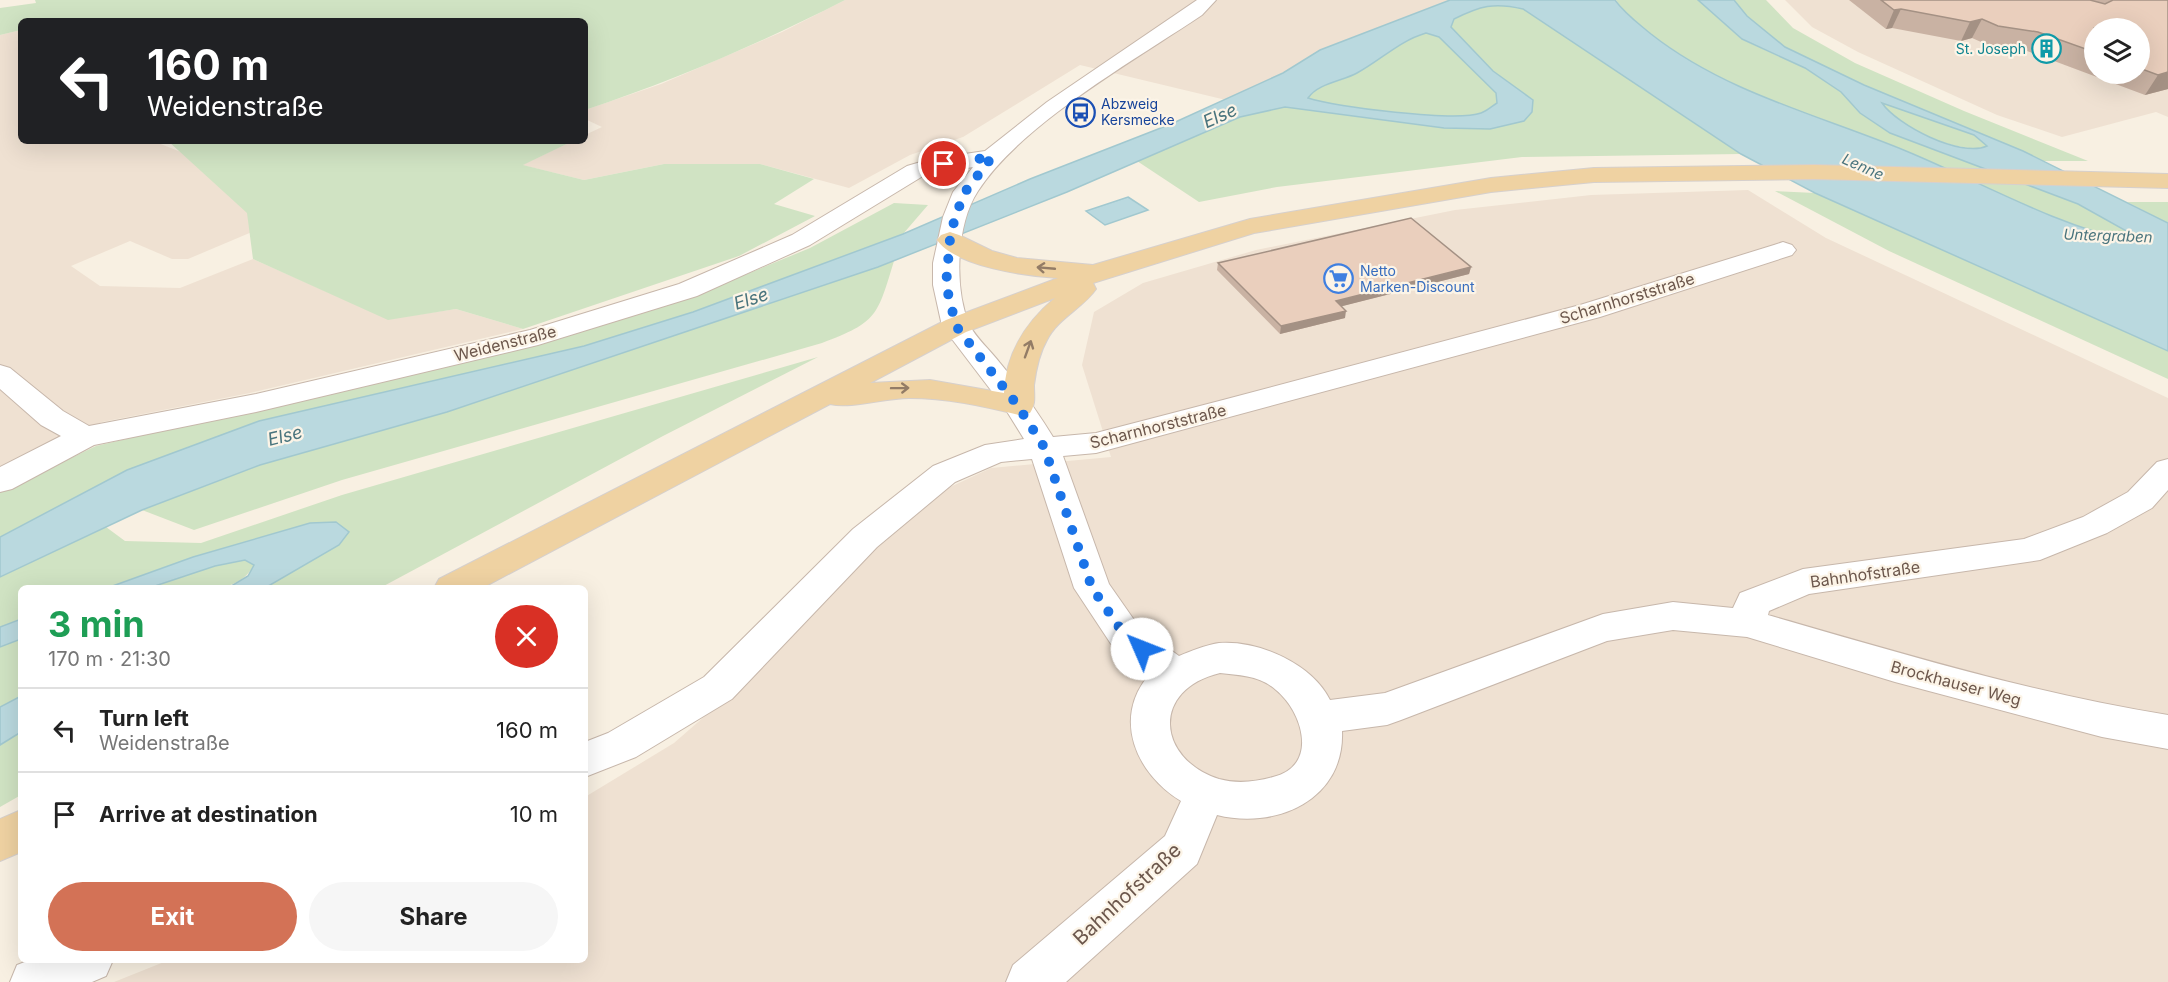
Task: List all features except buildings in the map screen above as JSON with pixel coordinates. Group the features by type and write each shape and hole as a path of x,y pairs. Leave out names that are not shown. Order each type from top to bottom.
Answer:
{"main road":[{"path":"459,585 956,326 1104,270 1251,226 1491,185 1594,176 1814,172 2168,181"},
{"path":"948,252 976,255 1011,265 1089,272 1104,270"},
{"path":"802,405 892,388 911,388 958,391 1018,406 1018,375 1032,339 1061,306 1104,270"},
{"path":"0,841 18,831"}],"street":[{"path":"1174,674 1126,637 1092,588 1044,447 1018,406 956,326 946,285 948,252 955,217 965,192 992,157 1054,106 1179,22 1207,0"},
{"name":"Weidenstraße","path":"0,481 85,436 256,403 538,337 688,290 736,271 828,226 915,171 992,157"},
{"name":"Scharnhorststraße","path":"588,759 622,745 718,688 865,538 944,474 996,452 1096,443 1234,407 1590,311 1783,250"},
{"path":"0,374 52,418 85,436"},
{"name":"Bahnhofstraße","path":"1747,622 1753,603 1803,582 2028,551 2095,525 2140,500 2168,470"},
{"path":"1321,717 1387,709 1602,628 1673,616 1747,622"},
{"name":"Brockhauser Weg","path":"1747,622 1895,667 2102,721 2168,732"},
{"path":"1226,658 1252,661 1282,672 1310,697 1321,717 1324,738 1322,754 1310,774 1297,786 1274,797 1253,800 1226,799 1205,793 1186,783 1166,766 1152,738 1152,705 1159,690 1174,674 1207,660 1226,658"},
{"name":"Bahnhofstraße","path":"1030,982 1181,850 1205,793"},
{"path":"34,982 82,963"}],"shaded area":[{"path":"845,0 1450,0 1320,50 1283,73 1226,100 1080,65 963,137 910,155 849,188 760,164 664,164 584,180 522,165 567,144 588,144 588,134 602,127 588,120 588,109 661,84 782,32"},
{"path":"1785,0 2094,0 2168,15 2168,117 2156,112 2062,137 1997,115 1858,52 1812,27"},
{"path":"18,31 18,144 161,144 316,205 188,259 172,259 130,241 71,266 100,286 180,288 253,259 388,319 456,309 523,329 250,393 102,422 0,468 0,35"},
{"path":"1748,190 1826,238 2168,398 2168,982 114,982 162,963 588,963 588,795 674,743 775,655 846,576 933,495 991,468 1111,457 1082,365 1094,312 1143,283 1256,250 1455,210 1591,195"}],"green space":[{"path":"35,0 845,0 717,60 588,109 588,18 18,18 18,31 0,35 0,8 36,3"},
{"path":"1616,0 1698,0 1741,39 1805,68 1841,92 1860,113 1890,133 2078,204 2140,238 2133,242 2074,225 1906,151 1742,87 1710,72 1651,34 1623,10"},
{"path":"1734,0 1766,0 1793,28 1855,63 1964,111 2088,161 2043,161 1864,85 1785,47 1747,16"},
{"path":"1504,5 1523,9 1539,18 1741,154 1522,157 1277,187 1199,202 1137,161 1240,117 1285,107 1444,128 1532,100 1493,71 1451,27 1453,19 1478,6"},
{"path":"1426,33 1439,37 1496,93 1497,103 1481,113 1447,116 1368,109 1308,98 1318,89 1357,73 1416,36"},
{"path":"1881,102 1974,135 1987,146 1967,148 1928,137 1905,126"},
{"path":"171,144 567,144 523,165 584,180 664,164 760,164 814,179 774,204 815,216 739,256 523,329 456,309 388,320 253,259 247,213"},
{"path":"1775,191 1815,193 2168,351 2168,379 1889,251"},
{"path":"2127,202 2168,202 2168,223"},
{"path":"894,203 928,205 903,234 693,312 584,346 127,470 0,537 0,492 96,446 531,345 691,297 810,248"},
{"path":"894,261 879,306 873,315 854,329 822,343 342,480 194,530 142,510 260,465 447,412"},
{"path":"818,357 663,436 386,585 270,585 338,545 310,523 193,557 115,585 18,585 18,620 0,627 0,577 106,527 125,541 201,543 342,495"},
{"path":"245,560 254,565 245,576 229,585 158,585 215,566"},
{"path":"18,640 18,698 0,707 0,647"},
{"path":"18,734 18,797 0,807 0,745"}],"water":[{"path":"1450,0 1615,0 1651,34 1680,54 1742,87 1906,151 2074,225 2133,242 2139,238 2078,204 1890,133 1860,113 1841,92 1805,68 1742,39 1698,0 1734,0 1747,16 1785,47 1864,85 2023,151 2168,223 2168,351 1815,193 1741,154 1523,9 1487,6 1454,19 1451,27 1493,71 1533,100 1532,112 1524,121 1490,129 1444,128 1285,107 1240,117 1067,192 878,267 447,412 260,465 142,510 0,577 0,537 127,470 259,421 584,346 693,312 903,234 1030,179 1171,124 1283,73 1320,50","holes":["1426,33 1439,37 1496,93 1497,103 1481,113 1447,116 1368,109 1308,98 1318,89 1357,73 1416,36","1882,103 1974,135 1987,146 1961,147 1930,137 1901,121"]},
{"path":"1128,197 1148,210 1105,225 1086,211"},
{"path":"336,522 349,532 339,545 270,585 233,585 248,576 254,565 245,560 215,566 158,585 115,585 193,557 310,523"},
{"path":"18,620 18,640 0,647 0,627"},
{"path":"18,698 18,734 0,745 0,707"}],"place":[{"name":"St. Joseph","path":"2047,49"},
{"name":"Abzweig Kersmecke","path":"1080,112"},
{"name":"Netto Marken-Discount","path":"1339,279"}],"route":[{"path":"944,164 992,157 965,192 955,217 950,239 946,263 946,285 956,326 1018,406 1044,447 1092,588 1126,637 1142,649"}],"water label":[{"name":"Else","path":"1220,116"},
{"name":"Lenne","path":"1863,167"},
{"name":"Untergraben","path":"2108,236"},
{"name":"Else","path":"751,299"},
{"name":"Else","path":"285,436"}]}
